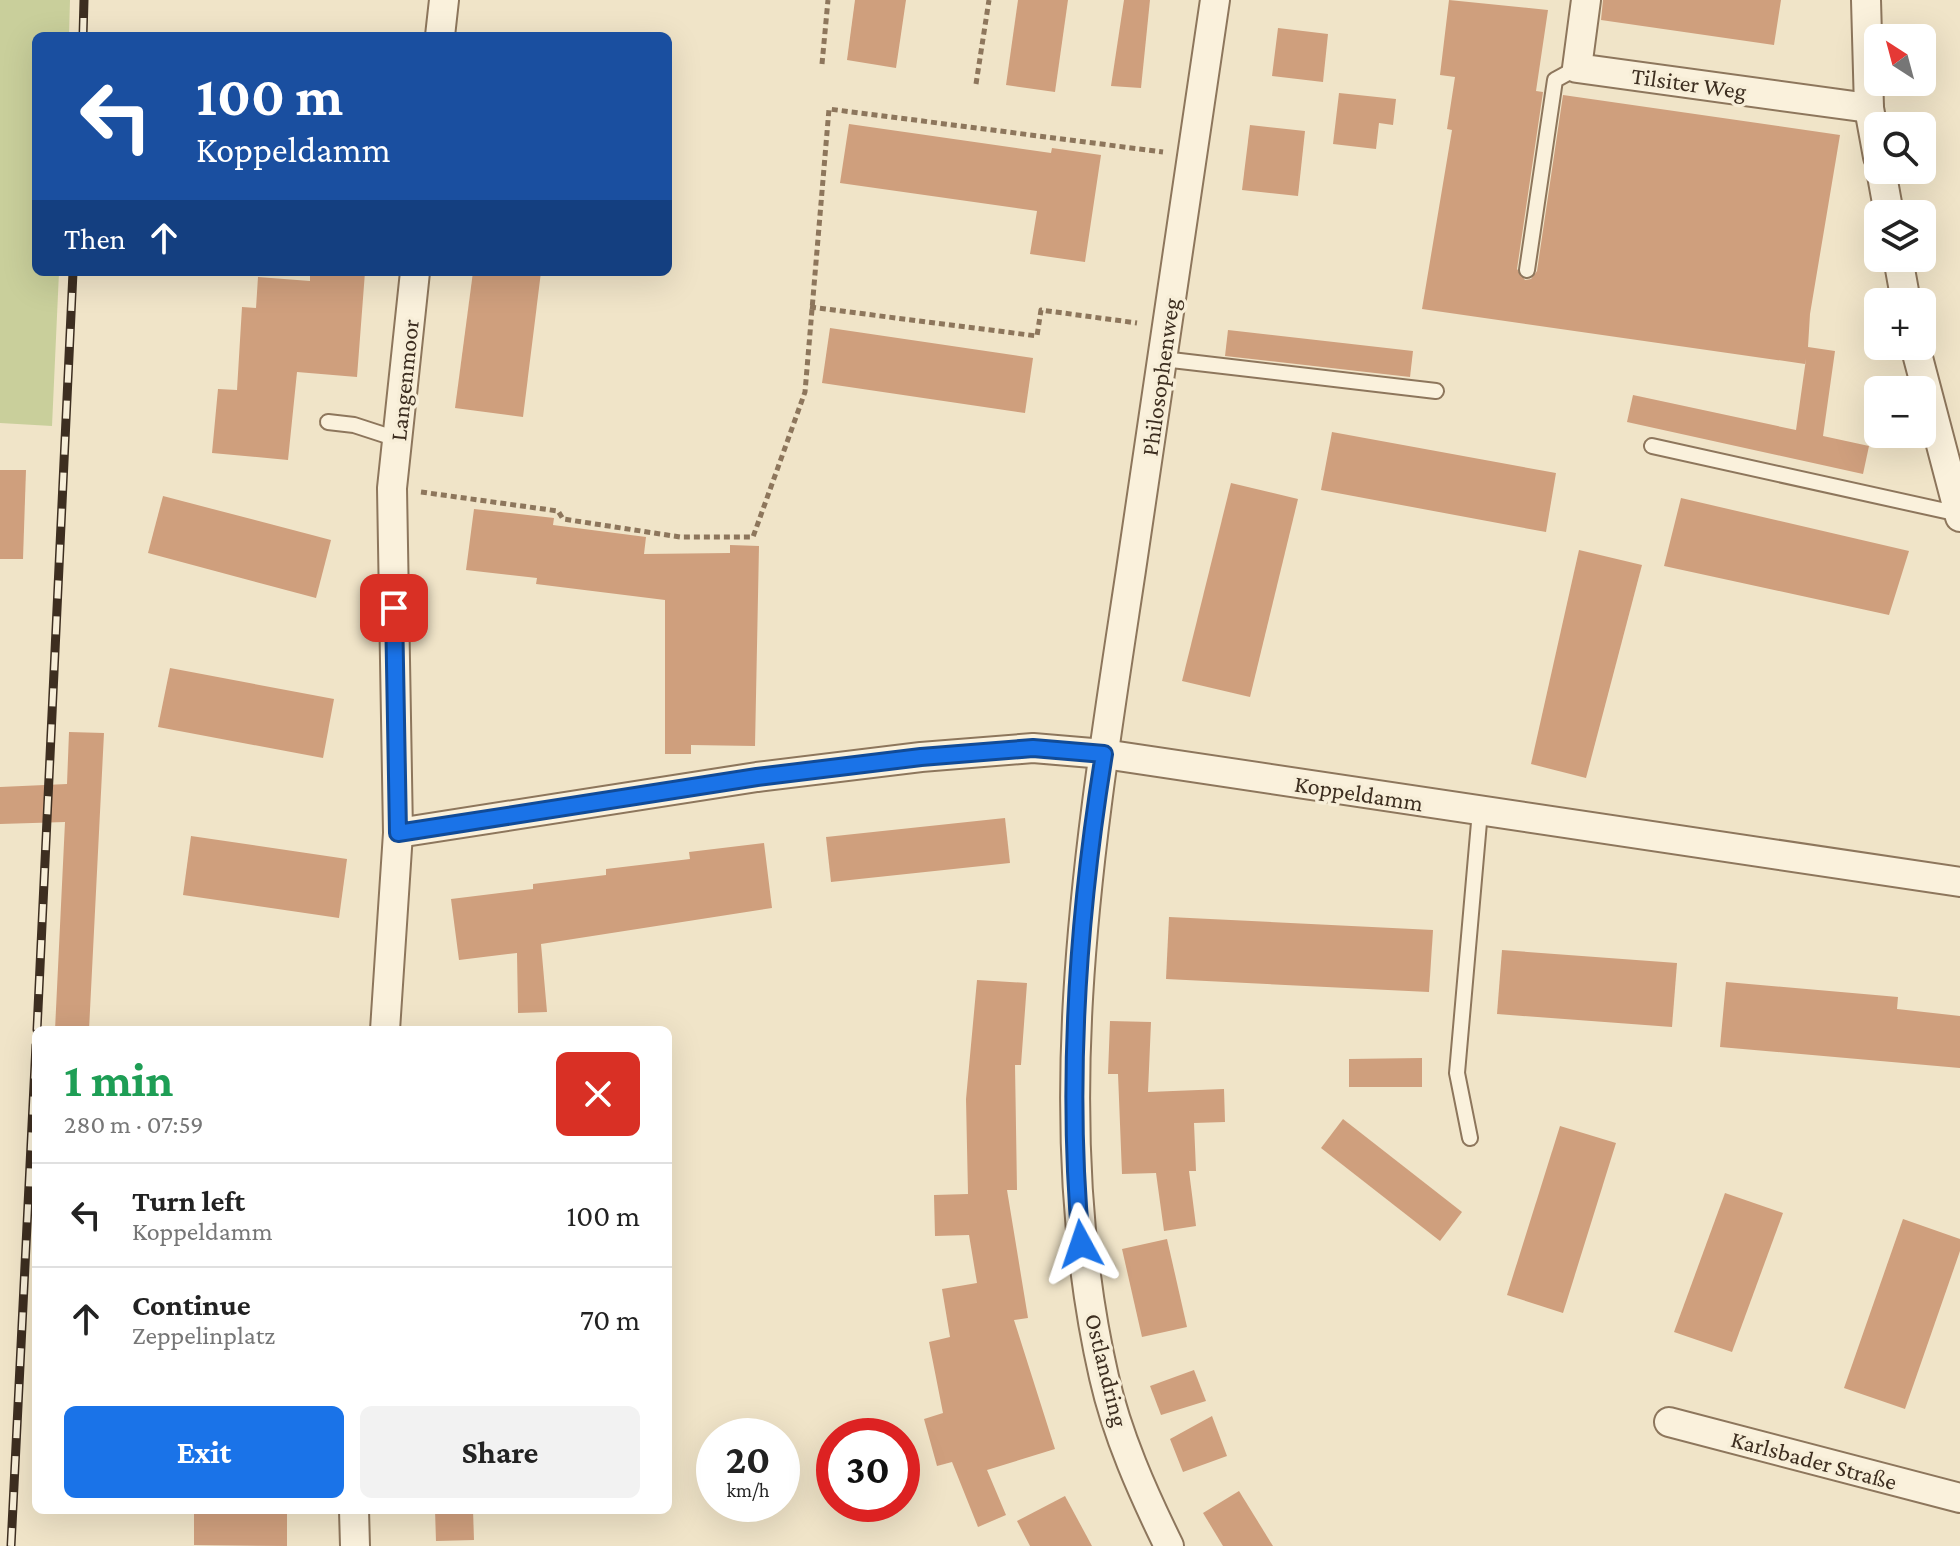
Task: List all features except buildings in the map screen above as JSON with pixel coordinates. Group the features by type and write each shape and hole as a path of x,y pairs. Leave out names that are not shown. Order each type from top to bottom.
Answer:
{"street":[{"path":"440,32 444,0"},
{"name":"Philosophenweg","path":"1104,754 1215,0"},
{"path":"1577,68 1586,0"},
{"path":"1866,0 1870,112"},
{"name":"Tilsiter Weg","path":"1577,68 1869,108"},
{"name":"Langenmoor","path":"385,1026 398,833 392,488 415,276"},
{"path":"1919,360 1960,515"},
{"name":"Koppeldamm","path":"398,833 757,777 921,757 1033,748 1104,754 1960,882"},
{"name":"Ostlandring","path":"1104,754 1080,971 1076,1190 1084,1272 1104,1381 1143,1492 1169,1546"},
{"name":"Karlsbader Straße","path":"1669,1422 1960,1498"},
{"path":"354,1514 355,1546"}],"lane":[{"path":"1527,270 1555,80 1577,68"},
{"path":"1163,359 1436,391"},
{"path":"328,422 354,425 397,439"},
{"path":"1652,446 1960,515"},
{"path":"1470,1138 1457,1073 1480,811"}],"path":[{"path":"822,64 828,0"},
{"path":"976,84 989,0"},
{"path":"392,488 558,511 563,519 680,537 753,537 805,392 829,109 1193,156"},
{"path":"810,307 1037,336 1041,310 1167,327"}],"green space":[{"path":"0,0 70,0 69,32 32,32 32,276 59,276 52,426 0,423"}],"railway":[{"path":"83,32 84,0"},
{"path":"37,1026 73,276"},
{"path":"11,1546 32,1125"}],"route":[{"path":"394,608 398,833 757,777 921,757 1033,748 1104,754 1097,794 1080,971 1076,1190 1081,1244"}]}
